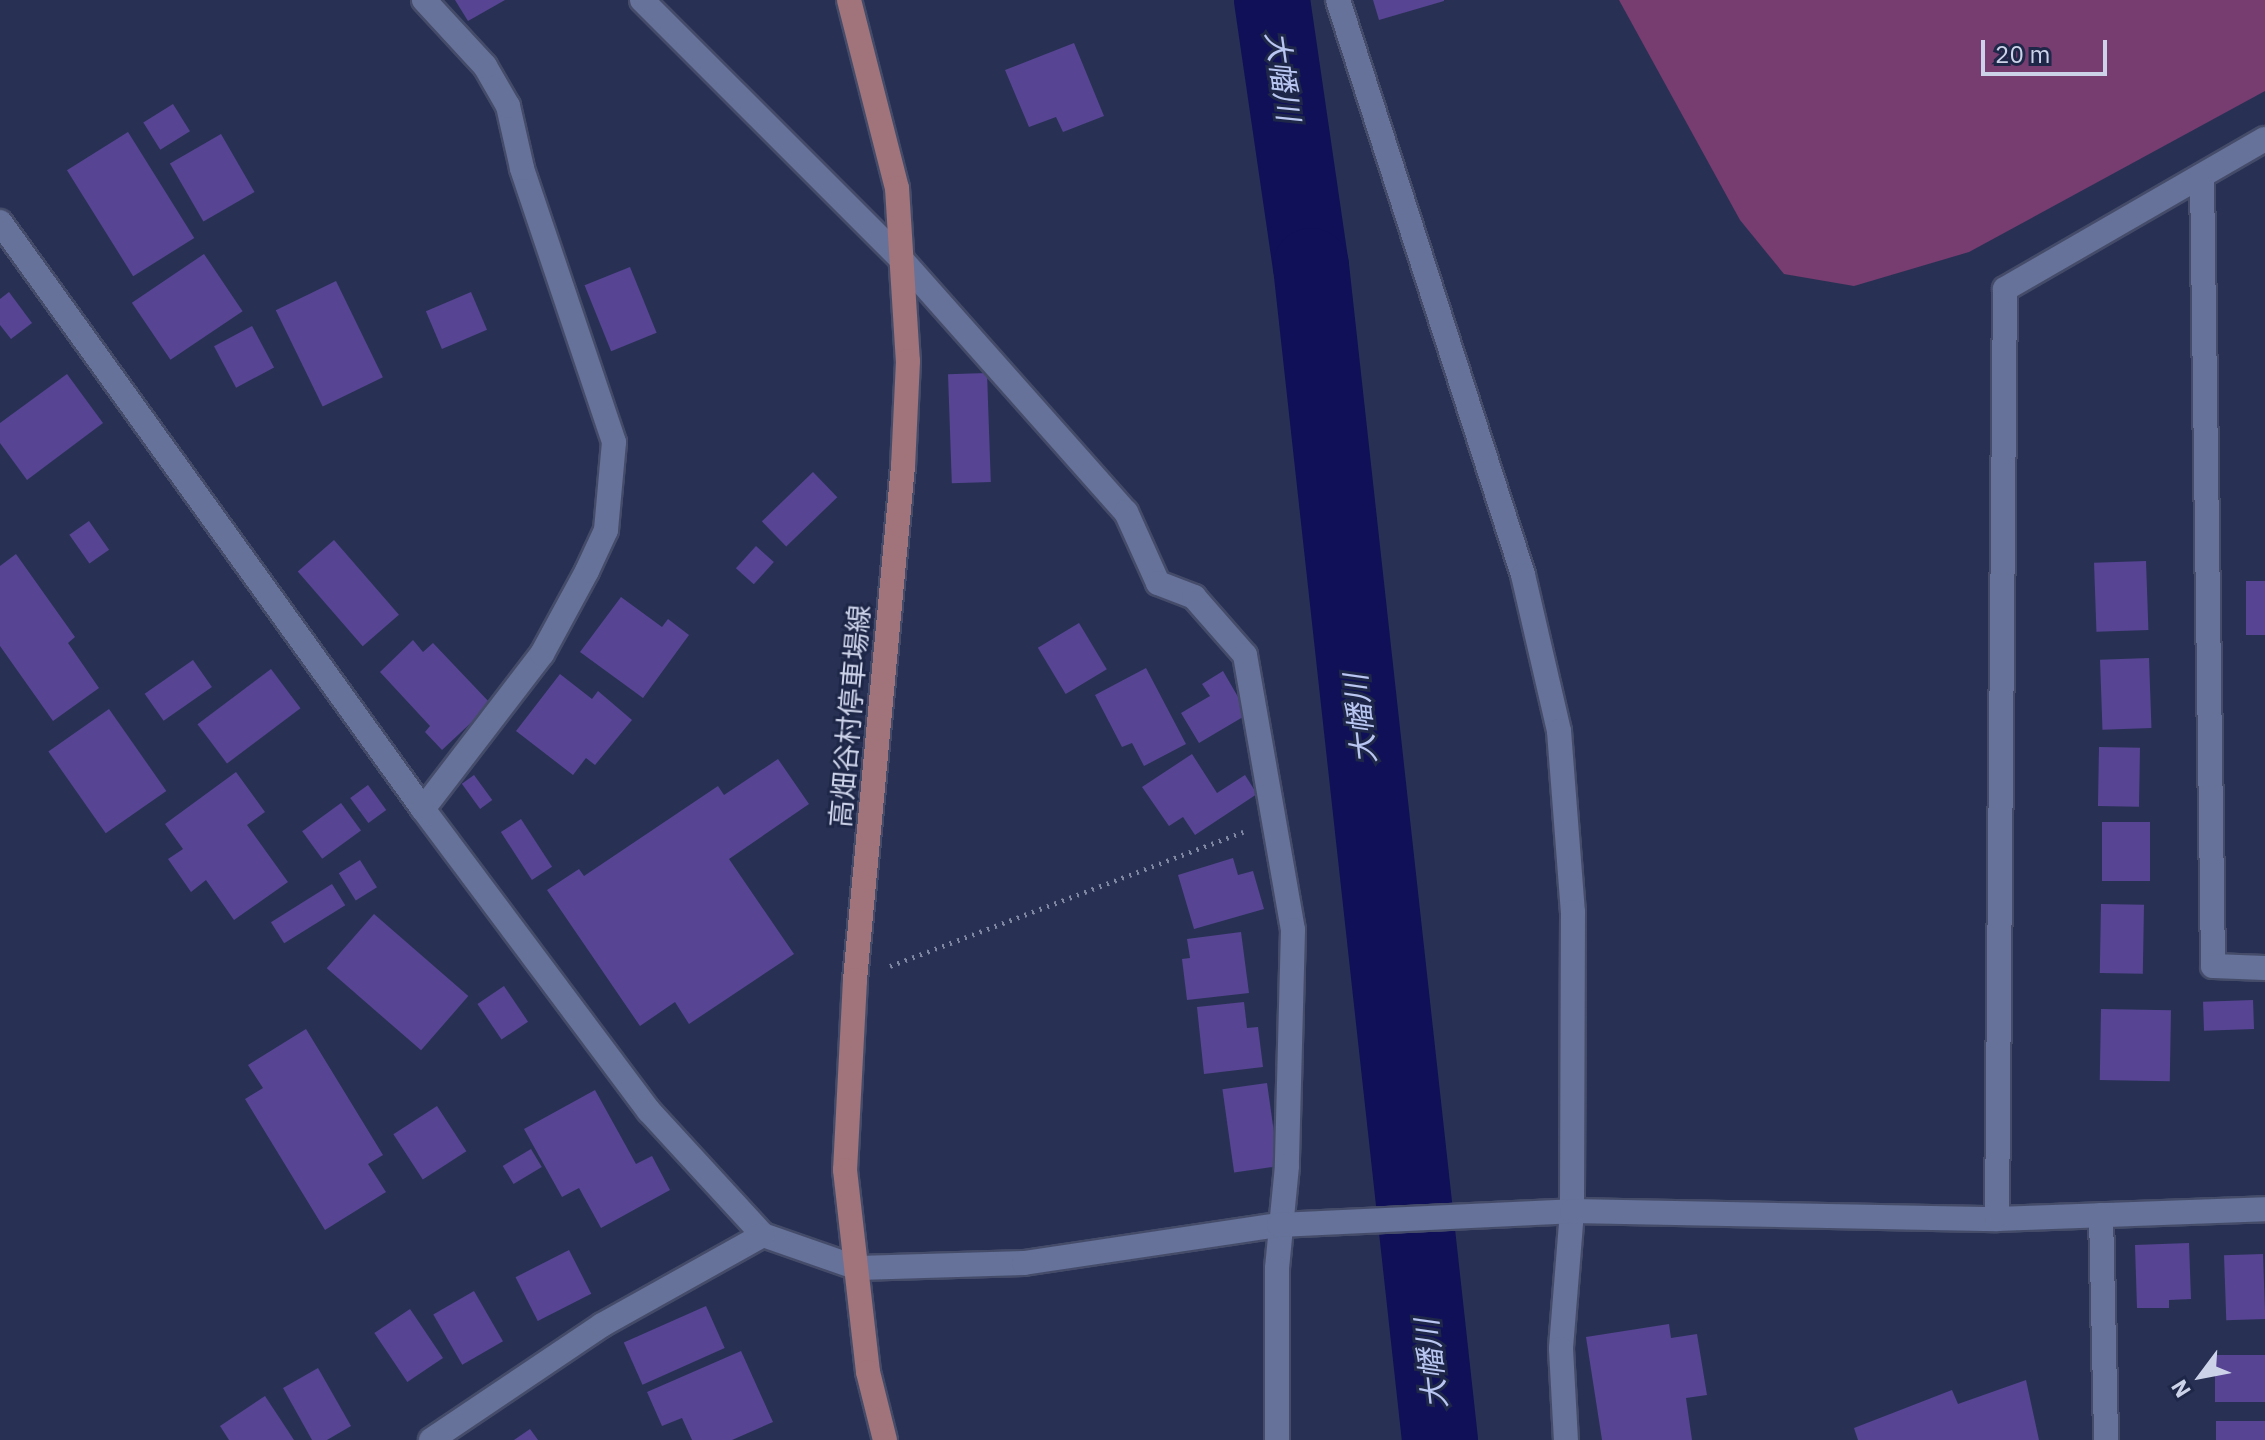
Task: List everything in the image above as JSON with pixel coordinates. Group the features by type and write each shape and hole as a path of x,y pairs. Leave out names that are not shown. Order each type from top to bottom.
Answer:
{"main road":[{"name":"高畑谷村停車場線","path":"849,0 897,188 908,361 903,466 855,980 845,1170 868,1372 885,1440"}],"street":[{"path":"423,809 542,654 587,571 606,530 614,442 522,168 508,106 485,66 424,0"},
{"path":"642,0 901,259 1126,512 1158,583 1194,597 1245,655 1293,930 1287,1166 1279,1225 1277,1440"},
{"path":"1338,0 1523,575 1559,731 1573,912 1572,1211 1561,1349 1566,1440"},
{"path":"1997,1219 2005,289 2265,139"},
{"path":"2202,176 2213,966 2265,968"},
{"path":"0,222 423,809 649,1111 763,1235 858,1268 1024,1263 1279,1225 1521,1213 1572,1211 1997,1219 2265,1209"},
{"path":"2101,1215 2106,1440"},
{"path":"431,1440 602,1325 763,1235"}],"path":[{"path":"855,980 1274,820"}],"shaded area":[{"path":"1619,0 2265,0 2265,91 1969,252 1854,286 1784,274 1740,220"}],"building":[{"path":"455,0 505,0 468,21"},
{"path":"1373,0 1444,0 1444,1 1379,20"},
{"path":"1074,43 1104,116 1063,132 1056,117 1029,127 1005,70"},
{"path":"173,104 190,131 160,150 143,123"},
{"path":"128,132 194,238 133,276 67,170"},
{"path":"221,134 254,192 203,222 170,164"},
{"path":"204,254 243,311 170,360 132,303"},
{"path":"630,267 657,333 611,351 585,285"},
{"path":"336,281 383,377 323,407 276,310"},
{"path":"9,292 32,323 11,339 0,325 0,299"},
{"path":"471,292 487,330 442,349 426,311"},
{"path":"252,326 274,367 236,388 214,346"},
{"path":"987,373 991,482 952,483 948,374"},
{"path":"67,374 103,423 27,480 0,443 0,423"},
{"path":"813,472 837,497 786,546 762,521"},
{"path":"89,521 109,550 89,563 69,535"},
{"path":"334,540 399,615 363,646 298,571"},
{"path":"756,546 774,562 754,584 736,568"},
{"path":"16,554 75,637 68,643 99,688 53,721 0,646 0,566"},
{"path":"2146,561 2148,630 2096,632 2094,563"},
{"path":"2246,581 2265,581 2265,635 2246,635"},
{"path":"621,597 662,627 668,619 689,635 643,698 580,652"},
{"path":"1079,623 1107,669 1066,694 1038,648"},
{"path":"413,640 423,652 433,643 491,704 442,750 425,732 430,726 380,672"},
{"path":"2149,658 2151,728 2102,730 2100,660"},
{"path":"193,660 212,687 164,721 145,694"},
{"path":"1146,668 1186,744 1144,766 1132,743 1122,747 1095,695"},
{"path":"271,669 300,708 227,764 198,724"},
{"path":"1223,671 1248,714 1199,743 1181,713 1210,696 1202,684"},
{"path":"560,674 592,699 598,691 632,720 595,765 586,758 573,775 516,731"},
{"path":"109,709 166,791 106,833 48,751"},
{"path":"2099,747 2140,748 2139,807 2098,806"},
{"path":"1192,754 1217,793 1245,775 1257,794 1195,835 1183,817 1169,826 1142,787"},
{"path":"778,759 809,804 729,859 794,954 689,1024 675,1002 640,1026 547,890 579,869 584,876 718,786 724,795"},
{"path":"236,772 265,812 247,825 288,882 234,920 206,880 191,892 168,859 183,849 165,824"},
{"path":"474,775 492,800 480,809 462,784"},
{"path":"368,785 386,810 368,823 350,798"},
{"path":"341,803 361,831 322,859 302,831"},
{"path":"521,819 552,867 532,880 501,832"},
{"path":"2102,822 2150,822 2150,881 2102,881"},
{"path":"1233,858 1238,875 1253,871 1264,909 1194,929 1178,875"},
{"path":"360,860 377,887 356,900 339,873"},
{"path":"332,884 345,905 284,943 271,922"},
{"path":"2101,904 2144,905 2143,974 2100,973"},
{"path":"374,914 468,996 421,1050 327,968"},
{"path":"1241,932 1249,993 1187,1000 1182,959 1190,958 1187,939"},
{"path":"504,986 528,1022 502,1040 477,1004"},
{"path":"2253,1000 2254,1029 2204,1031 2203,1002"},
{"path":"1244,1002 1247,1028 1258,1027 1263,1067 1204,1074 1197,1007"},
{"path":"2101,1009 2171,1010 2170,1081 2100,1080"},
{"path":"306,1029 383,1155 368,1164 386,1192 325,1230 245,1099 263,1088 248,1065"},
{"path":"1267,1083 1279,1166 1234,1172 1222,1089"},
{"path":"595,1090 636,1164 652,1156 670,1190 601,1228 579,1188 562,1197 524,1129"},
{"path":"437,1106 466,1151 423,1180 393,1134"},
{"path":"531,1149 542,1167 514,1184 503,1166"},
{"path":"2189,1243 2191,1299 2169,1300 2169,1308 2137,1308 2135,1245"},
{"path":"569,1250 591,1294 538,1321 516,1277"},
{"path":"2263,1254 2265,1319 2226,1320 2224,1255"},
{"path":"474,1291 503,1341 462,1365 433,1314"},
{"path":"706,1306 725,1348 642,1385 624,1343"},
{"path":"410,1309 443,1358 407,1382 374,1333"},
{"path":"1669,1324 1671,1338 1697,1334 1707,1395 1686,1398 1692,1440 1602,1440 1586,1337"},
{"path":"741,1351 773,1422 732,1440 692,1440 682,1418 662,1426 647,1392"},
{"path":"2215,1355 2265,1355 2265,1402 2215,1402"},
{"path":"318,1368 351,1426 327,1440 312,1440 283,1388"},
{"path":"2026,1380 2039,1440 1858,1440 1854,1428 1952,1390 1958,1404"},
{"path":"265,1396 294,1440 229,1440 220,1426"},
{"path":"2216,1421 2265,1421 2265,1440 2216,1440"},
{"path":"530,1429 538,1440 514,1440"}],"waterway":[{"name":"大幡川","path":"1272,0 1311,266 1440,1440"}]}
